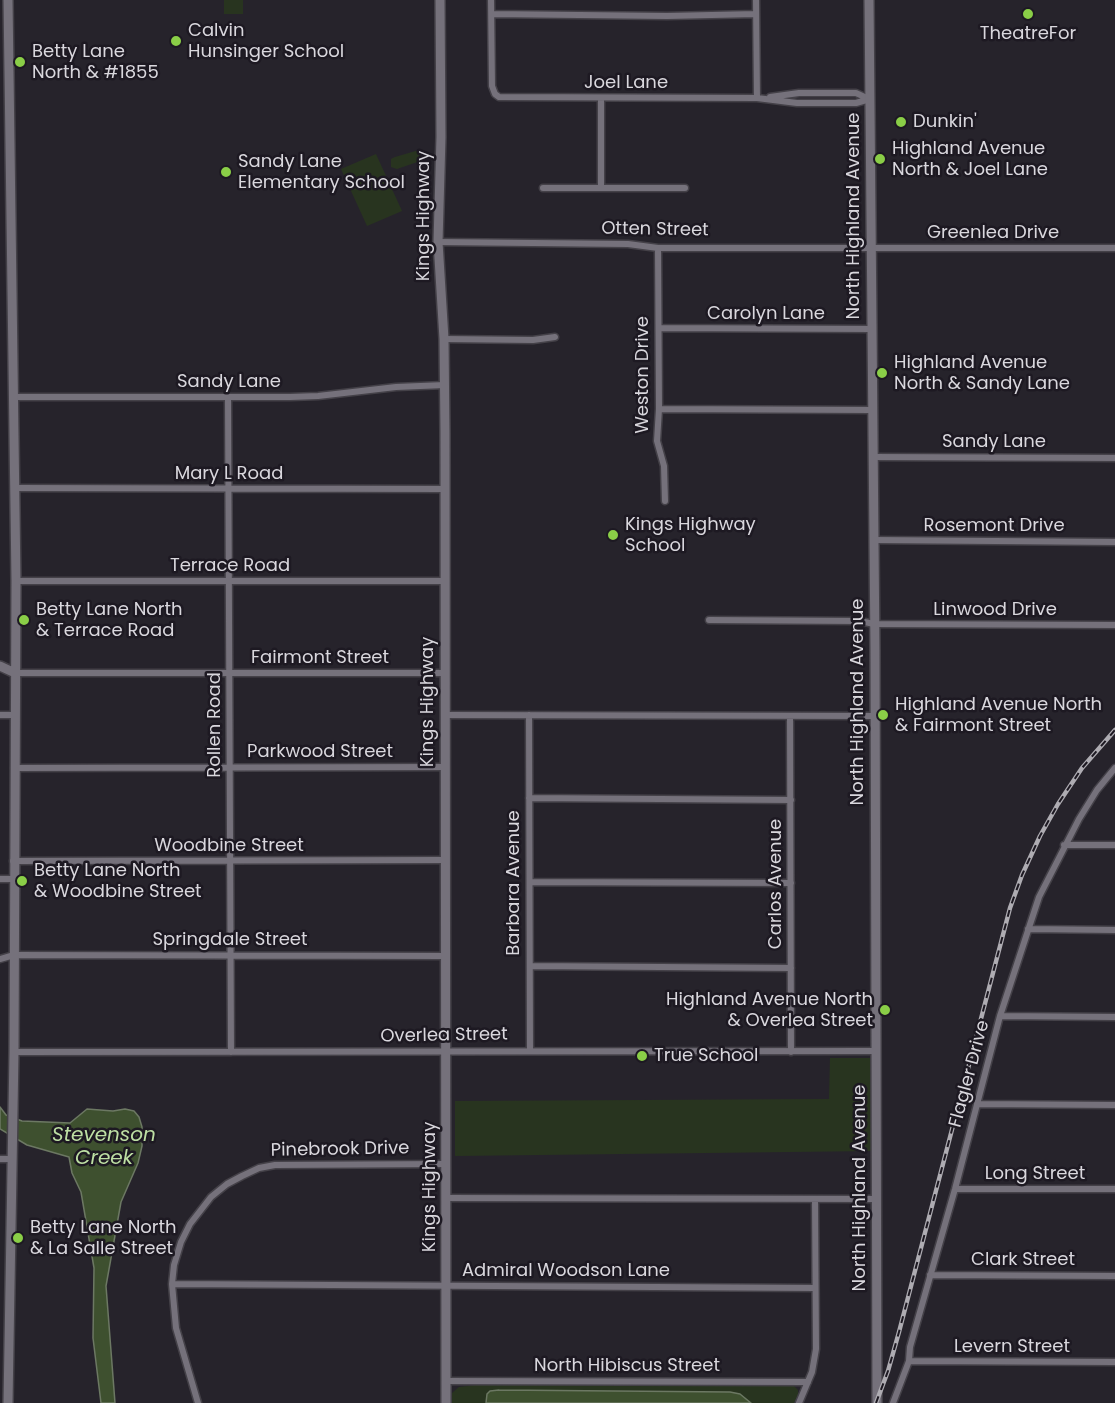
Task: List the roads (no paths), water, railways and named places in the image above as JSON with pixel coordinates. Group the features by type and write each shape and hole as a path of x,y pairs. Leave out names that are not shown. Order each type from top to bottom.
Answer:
{"street":[{"path":"8,0 4,20 15,489 14,1052 12,1159 5,1275 8,1403"},
{"name":"Kings Highway","path":"440,0 441,136 438,242 445,386 446,1403"},
{"path":"491,0 492,14 667,16 756,14"},
{"path":"756,0 757,98"},
{"name":"North Highland Avenue","path":"869,0 874,540 877,1403"},
{"name":"Joel Lane","path":"492,14 492,86 495,94 504,97 757,98 797,103 856,103 870,99"},
{"path":"601,98 601,188"},
{"path":"543,188 684,188"},
{"name":"Otten Street","path":"438,242 628,244 658,248 871,248"},
{"name":"Weston Drive","path":"658,248 659,409 657,441 664,466 664,501"},
{"name":"Greenlea Drive","path":"871,248 1115,248"},
{"name":"Carolyn Lane","path":"659,328 872,329"},
{"path":"444,339 533,340 555,337"},
{"name":"Sandy Lane","path":"13,397 318,396 396,387 445,386"},
{"name":"Rollen Road","path":"228,397 231,1052"},
{"path":"659,409 872,410"},
{"name":"Sandy Lane","path":"873,457 1115,458"},
{"name":"Mary L Road","path":"15,489 444,489"},
{"name":"Rosemont Drive","path":"874,540 1115,542"},
{"name":"Terrace Road","path":"15,581 444,581"},
{"name":"Linwood Drive","path":"709,621 1115,625"},
{"path":"0,666 15,673"},
{"name":"Fairmont Street","path":"15,673 445,673"},
{"path":"445,714 875,716"},
{"path":"0,715 15,715"},
{"name":"Barbara Avenue","path":"529,715 530,1050"},
{"name":"Carlos Avenue","path":"790,716 790,1052"},
{"name":"Parkwood Street","path":"14,768 446,767"},
{"name":"Flagler Drive","path":"893,1403 909,1361 909,1347 955,1188 1000,1016 1039,897 1064,844 1097,790 1115,768"},
{"path":"529,798 791,800"},
{"path":"1064,844 1115,845"},
{"name":"Woodbine Street","path":"13,861 445,860"},
{"path":"0,879 13,879"},
{"path":"530,882 791,884"},
{"path":"1028,929 1115,930"},
{"name":"Springdale Street","path":"0,959 14,955 446,956"},
{"path":"530,966 791,968"},
{"path":"1000,1016 1115,1017"},
{"name":"Overlea Street","path":"14,1052 876,1051"},
{"path":"977,1104 1115,1105"},
{"path":"0,1159 12,1159"},
{"name":"Pinebrook Drive","path":"198,1403 176,1328 172,1284 174,1265 181,1242 200,1210 227,1184 259,1168 294,1163 446,1164"},
{"name":"Long Street","path":"955,1188 1115,1189"},
{"path":"446,1198 877,1199"},
{"path":"799,1403 808,1382 816,1349 815,1200"},
{"name":"Clark Street","path":"930,1275 1115,1276"},
{"name":"Admiral Woodson Lane","path":"172,1284 815,1288"},
{"name":"Levern Street","path":"909,1361 1115,1362"},
{"name":"North Hibiscus Street","path":"446,1381 808,1382"}],"water":[{"name":"Stevenson Creek","path":"0,1107 6,1115 22,1121 70,1123 87,1109 113,1111 125,1109 134,1111 139,1117 142,1127 142,1146 138,1163 121,1202 106,1286 115,1403 101,1403 93,1338 94,1268 81,1192 72,1173 69,1157 27,1145 0,1129"},
{"path":"490,1391 730,1392 740,1394 751,1403 486,1403 487,1394"}],"railway":[{"path":"876,1403 899,1332 1010,908 1022,875 1058,804 1082,768 1115,730"}],"place":[{"name":"TheatreFor","path":"1028,14"},
{"name":"Calvin Hunsinger School","path":"176,41"},
{"name":"Betty Lane North & #1855","path":"20,62"},
{"name":"Dunkin'","path":"901,122"},
{"name":"Highland Avenue North & Joel Lane","path":"880,159"},
{"name":"Sandy Lane Elementary School","path":"226,172"},
{"name":"Highland Avenue North & Sandy Lane","path":"882,373"},
{"name":"Kings Highway School","path":"613,535"},
{"name":"Betty Lane North & Terrace Road","path":"24,620"},
{"name":"Highland Avenue North & Fairmont Street","path":"883,715"},
{"name":"Betty Lane North & Woodbine Street","path":"22,881"},
{"name":"Highland Avenue North & Overlea Street","path":"885,1010"},
{"name":"True School","path":"642,1056"},
{"name":"Betty Lane North & La Salle Street","path":"18,1238"}]}
